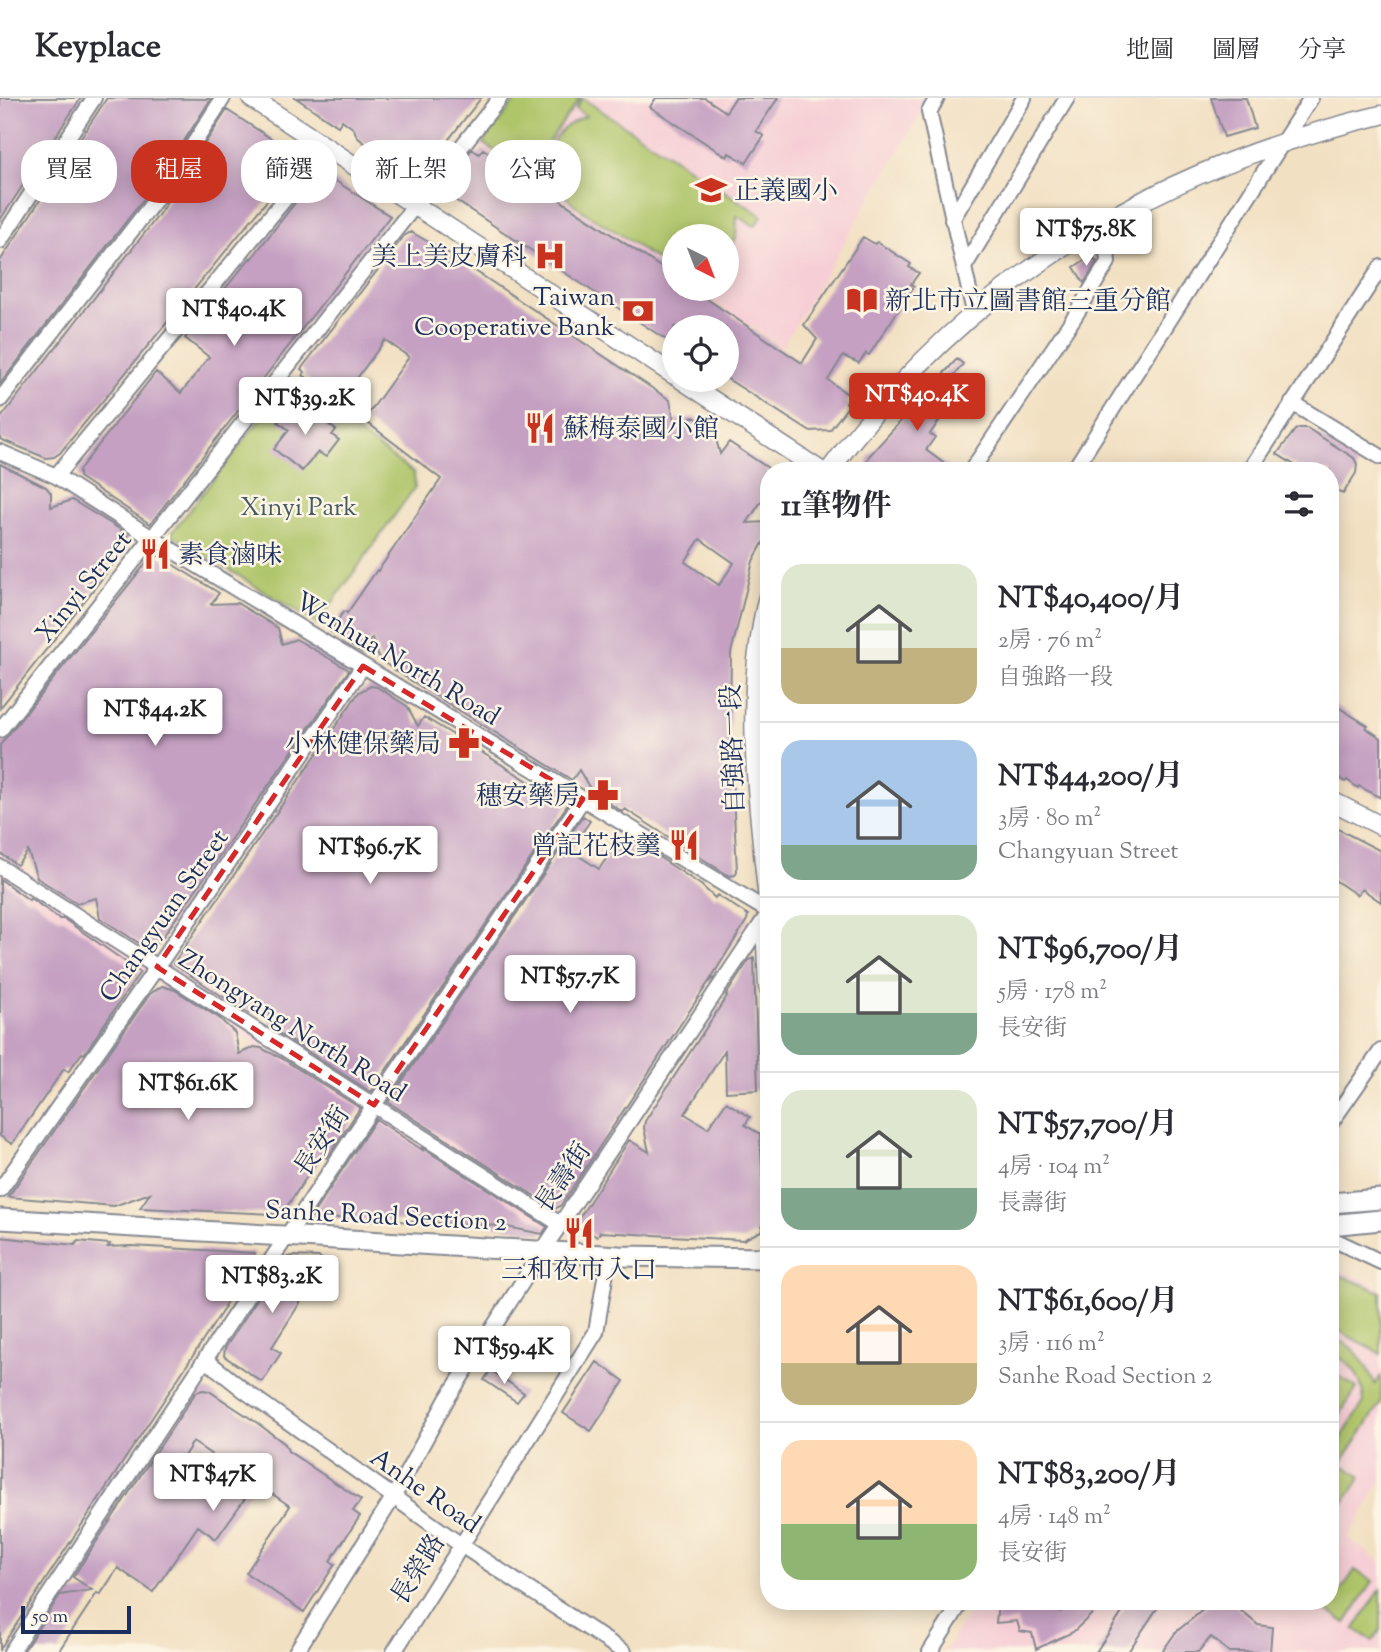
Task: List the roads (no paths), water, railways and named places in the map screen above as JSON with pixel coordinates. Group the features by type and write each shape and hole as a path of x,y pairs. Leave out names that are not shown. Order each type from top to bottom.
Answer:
{"main road":[{"path":"1339,1202 1381,1199"},
{"name":"Sanhe Road Section 2","path":"0,1219 673,1258 760,1258"},
{"path":"1339,1224 1381,1220"}],"street":[{"path":"0,241 94,98"},
{"path":"0,400 170,181 223,98"},
{"path":"251,98 315,140"},
{"name":"Xinyi Street","path":"0,730 500,98"},
{"path":"937,98 929,112 974,312"},
{"path":"952,220 1024,98"},
{"path":"964,267 1067,98"},
{"path":"1079,462 1311,98"},
{"path":"836,462 874,412 908,374 974,312 1027,270 1091,228 1170,187 1234,159 1335,126 1381,115"},
{"path":"337,154 662,367"},
{"path":"56,476 282,203"},
{"path":"977,462 1108,262 1105,245 1091,228"},
{"path":"1255,462 1381,267"},
{"path":"700,392 807,462"},
{"path":"1292,403 1381,457"},
{"name":"Wenhua North Road","path":"0,452 56,476 152,538 760,907"},
{"name":"自強路一段","path":"760,643 754,726 760,822"},
{"name":"Changyuan Street","path":"0,1190 363,666"},
{"name":"長安街","path":"12,1652 373,1105 583,799"},
{"path":"1339,805 1381,826"},
{"name":"Zhongyang North Road","path":"0,867 561,1224"},
{"name":"長壽街","path":"296,1652 394,1496 447,1399 760,924"},
{"path":"1339,1111 1381,1051"},
{"path":"1339,1242 1381,1262"},
{"name":"長榮路","path":"394,1652 596,1332 607,1266 604,1254"},
{"name":"Anhe Road","path":"206,1360 322,1447 461,1545 624,1652"},
{"path":"929,1652 956,1610"}],"place":[{"name":"正義國小","path":"711,190"},
{"name":"美上美皮膚科","path":"550,256"},
{"name":"新北市立圖書館三重分館","path":"862,300"},
{"name":"Taiwan Cooperative Bank","path":"638,311"},
{"name":"蘇梅泰國小館","path":"540,428"},
{"name":"素食滷味","path":"155,554"},
{"name":"小林健保藥局","path":"464,743"},
{"name":"穗安藥房","path":"603,795"},
{"name":"曾記花枝羹","path":"684,845"},
{"name":"三和夜市入口","path":"579,1233"}],"park label":[{"name":"Xinyi Park","path":"299,506"}]}
